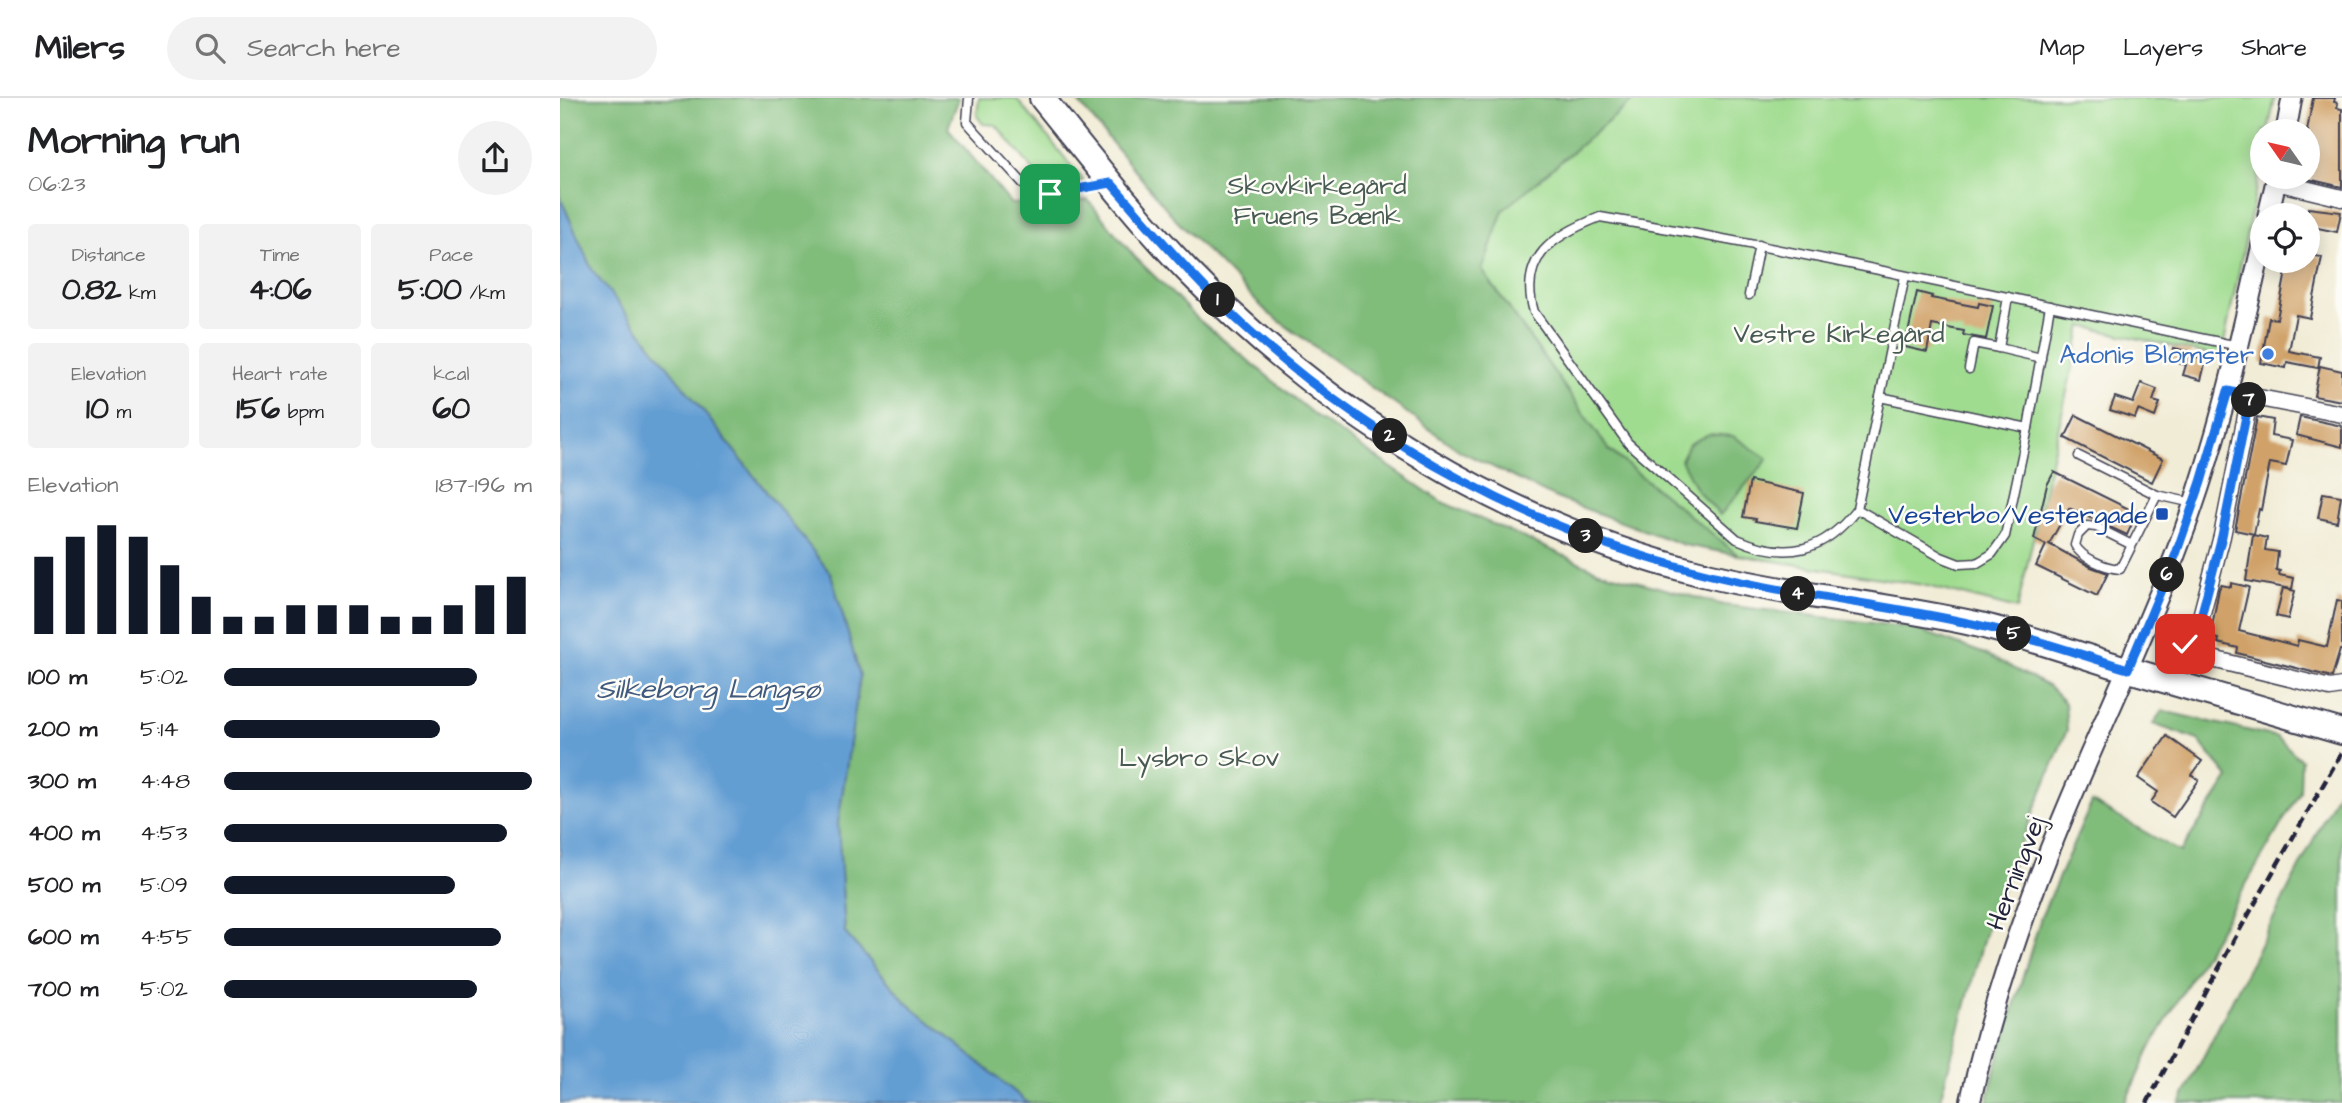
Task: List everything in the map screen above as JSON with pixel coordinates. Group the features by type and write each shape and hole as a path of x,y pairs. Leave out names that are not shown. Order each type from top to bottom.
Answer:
{"main road":[{"path":"1042,98 1185,268 1250,332 1364,420 1444,471 1521,511 1616,547 1701,573 1804,596 1978,625 2331,729"}],"street":[{"path":"2288,119 2292,98"},
{"path":"2311,189 2342,198"},
{"name":"Herningvej","path":"1970,1103 2009,960 2031,899 2176,554 2228,391 2256,273"},
{"path":"2228,391 2342,415"},
{"path":"2250,396 2222,536 2198,628 2187,634 2185,644 2192,654 2330,688 2342,686"}],"lane":[{"path":"969,98 967,122 1030,191 1050,194 1111,183"},
{"path":"1905,276 1857,509 1830,538 1804,548 1781,552 1758,548 1737,539 1628,443 1534,312 1529,296 1532,268 1540,253 1578,225 1600,217 1759,245 2239,346"},
{"path":"1749,295 1759,245"},
{"path":"1999,348 2008,298"},
{"path":"1857,509 1941,558 1959,564 1977,563 1992,554 2005,536 2050,306"},
{"path":"1969,369 1974,343 2041,358"},
{"path":"1880,397 2028,428"},
{"path":"2079,456 2157,495 2193,503"},
{"path":"2132,545 2096,527 2087,526 2078,535 2075,545 2078,551 2111,568 2120,569 2132,545 2157,495"}],"green space":[{"name":"Lysbro Skov","path":"560,98 959,98 948,128 1011,204 1088,200 1135,257 1198,319 1317,417 1442,502 1599,571 1724,605 1913,628 1985,654 2048,686 2065,703 2067,730 1987,926 1939,1103 1028,1103 906,1002 845,933 838,823 860,676 831,574 592,270 560,197"},
{"path":"979,98 1016,98 1083,180 1081,183 1047,188 1035,183 1029,177 1035,172 996,125 983,124 977,116"},
{"name":"Skovkirkegård Fruens Bænk","path":"1075,98 1636,98 1503,210 1482,270 1609,450 1738,555 1684,545 1556,498 1460,451 1268,313 1175,219"},
{"name":"Vestre Kirkegård","path":"1636,98 2275,98 2271,119 2250,119 2250,189 2256,189 2253,203 2250,203 2250,218 2221,357 2082,326 2017,609 1923,585 1738,555 1609,450 1482,270 1503,210"},
{"path":"1709,434 1733,436 1768,459 1720,515 1696,489 1681,460 1689,444"},
{"path":"2162,711 2277,737 2301,760 2300,792 2149,1050 2125,1103 1987,1103 2041,917 2092,802 2180,852 2229,778 2198,740 2153,724"},
{"path":"2342,783 2342,1103 2180,1103"}],"water":[{"name":"Silkeborg Langsø","path":"560,197 592,270 831,574 860,676 838,823 845,933 906,1002 1028,1103 560,1103"}],"building":[{"path":"2313,98 2335,98 2337,108 2342,109 2342,187 2320,182 2320,119 2309,119"},
{"path":"2320,209 2341,212 2337,232 2320,228"},
{"path":"2286,273 2319,273 2310,318 2296,315 2289,351 2320,357 2318,368 2287,362 2286,368 2261,363 2269,318 2277,319"},
{"path":"1917,292 1932,296 1931,298 1978,307 1979,303 1993,306 1986,339 1963,335 1964,331 1932,325 1927,352 1905,347"},
{"path":"2174,348 2191,352 2190,356 2206,360 2201,380 2183,375 2186,365 2171,361"},
{"path":"2320,366 2342,371 2342,401 2314,396"},
{"path":"2141,383 2157,389 2153,401 2160,403 2155,417 2138,410 2135,418 2110,410 2115,397 2133,403"},
{"path":"2076,415 2163,459 2152,482 2065,438"},
{"path":"2257,417 2273,420 2271,436 2292,440 2286,466 2270,463 2254,534 2235,530"},
{"path":"2300,417 2342,426 2342,447 2296,435"},
{"path":"2054,472 2137,513 2127,535 2069,508 2049,544 2091,567 2108,573 2097,596 2036,566 2046,545 2034,539 2047,485"},
{"path":"1750,481 1804,493 1797,528 1743,517"},
{"path":"2323,493 2341,496 2337,522 2318,518"},
{"path":"2253,535 2267,538 2265,550 2278,552 2276,570 2280,571 2279,575 2294,578 2292,589 2246,581"},
{"path":"2231,583 2249,587 2239,631 2297,646 2298,640 2327,647 2337,600 2342,601 2342,650 2332,677 2237,653 2238,648 2218,643 2219,639 2210,637 2219,589 2221,585 2231,587"},
{"path":"2283,588 2295,591 2288,619 2276,616"},
{"path":"2167,736 2202,761 2192,775 2199,780 2173,817 2151,802 2158,792 2138,778"}],"railway":[{"path":"2147,1103 2235,938 2342,752"}],"place":[{"name":"Adonis Blomster","path":"2268,354"},
{"name":"Vesterbo/Vestergade","path":"2162,514"}],"route":[{"path":"1050,194 1111,183 1185,268 1250,332 1317,386 1364,420 1444,471 1521,511 1616,547 1701,573 1804,596 1978,625 2128,669 2176,554 2228,391 2250,396 2214,567 2198,628 2187,634 2185,644"}]}
